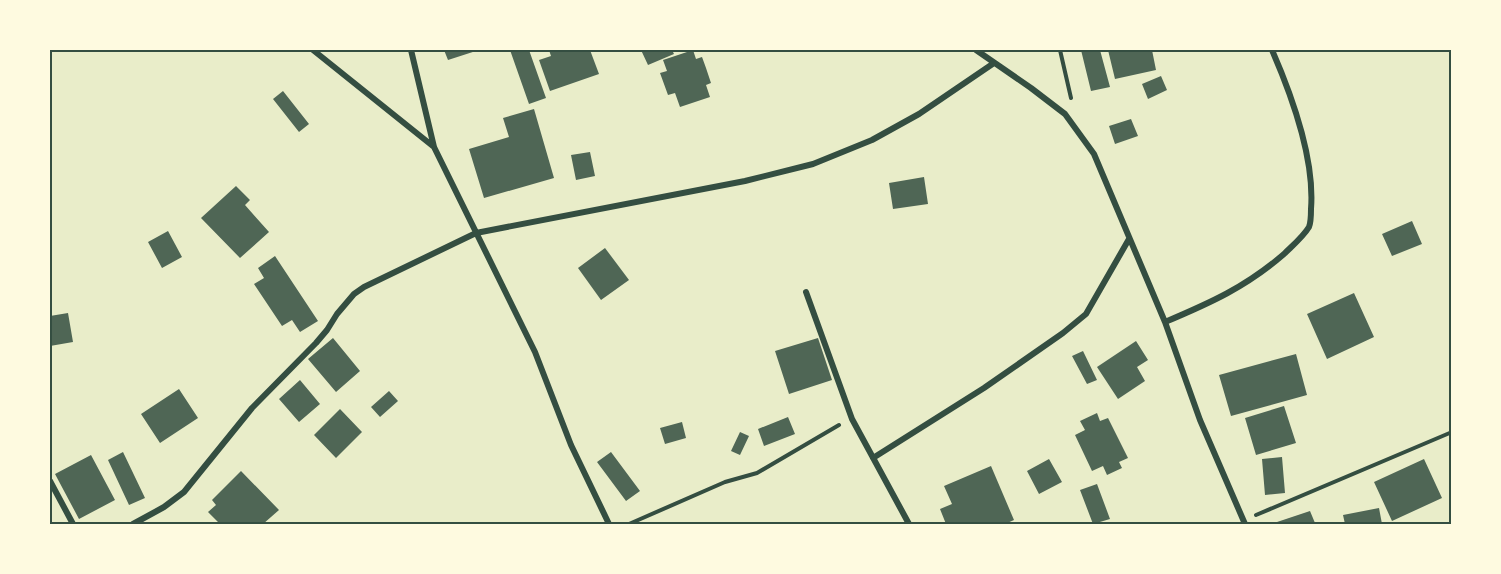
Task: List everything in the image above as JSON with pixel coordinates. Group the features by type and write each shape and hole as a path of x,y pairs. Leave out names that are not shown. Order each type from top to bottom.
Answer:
{"street":[{"path":"313,50 434,147"},
{"path":"411,50 434,147 535,351 571,445 609,525"},
{"path":"976,50 1065,114 1094,154 1165,322 1200,420 1245,522"},
{"path":"1165,322 1225,296 1263,272 1294,245 1310,225 1312,194 1306,153 1288,85 1272,50"},
{"path":"133,525 184,492 252,408 327,330 354,294 364,287 476,233 745,181 813,164 872,140 919,114 994,63"},
{"path":"873,458 984,388 1063,333 1086,314 1129,239"},
{"path":"806,292 852,419 909,525"},
{"path":"50,481 73,525"}],"path":[{"path":"629,525 725,482 758,473 823,433 852,419"},
{"path":"1245,522 1452,432"}],"building":[{"path":"444,50 479,50 448,60"},
{"path":"510,50 529,50 546,98 529,104"},
{"path":"549,50 590,50 599,74 550,91 539,60 551,56"},
{"path":"641,50 672,50 674,54 648,65"},
{"path":"693,50 696,59 702,57 706,68 711,83 706,85 710,97 680,107 675,93 668,95 660,73 667,71 663,60"},
{"path":"1081,50 1100,50 1110,87 1091,91"},
{"path":"1108,50 1152,50 1156,70 1115,79"},
{"path":"1161,76 1167,90 1148,99 1142,84"},
{"path":"283,91 309,124 299,132 273,99"},
{"path":"534,109 554,178 484,198 469,149 509,137 503,118"},
{"path":"1131,119 1138,136 1115,144 1109,126"},
{"path":"590,152 595,176 576,180 571,155"},
{"path":"924,177 928,204 893,209 889,183"},
{"path":"236,186 250,200 245,205 269,232 240,258 201,218"},
{"path":"1412,221 1422,244 1392,256 1382,234"},
{"path":"168,231 182,257 162,268 148,242"},
{"path":"605,248 629,280 601,300 578,268"},
{"path":"275,256 318,321 300,332 292,320 282,326 254,284 264,278 258,268"},
{"path":"1354,293 1374,337 1327,359 1307,314"},
{"path":"68,313 73,342 50,346 50,316"},
{"path":"333,338 360,371 336,392 308,359"},
{"path":"818,338 832,380 789,394 775,351"},
{"path":"1136,341 1148,360 1137,367 1145,381 1118,399 1097,367"},
{"path":"1083,351 1097,380 1087,384 1072,356"},
{"path":"1296,354 1307,395 1231,416 1219,375"},
{"path":"300,380 320,404 299,422 279,399"},
{"path":"179,389 198,418 160,443 141,414"},
{"path":"389,391 398,401 380,417 371,407"},
{"path":"1284,406 1296,443 1256,455 1245,418"},
{"path":"340,409 362,432 336,458 314,435"},
{"path":"1097,413 1100,421 1108,418 1128,458 1119,462 1122,468 1107,475 1103,466 1092,471 1075,435 1085,430 1080,421"},
{"path":"788,417 795,434 764,446 758,429"},
{"path":"682,422 686,438 665,444 660,428"},
{"path":"740,432 749,436 740,455 731,451"},
{"path":"123,452 145,498 129,505 108,460"},
{"path":"611,452 640,491 626,501 597,462"},
{"path":"91,455 115,500 79,519 55,474"},
{"path":"1282,457 1285,493 1265,495 1262,459"},
{"path":"1049,459 1062,482 1039,494 1027,471"},
{"path":"1424,459 1442,498 1392,521 1374,482"},
{"path":"991,466 1014,520 1005,524 946,524 940,509 952,504 944,486"},
{"path":"241,471 279,510 263,524 220,524 208,512 216,505 212,500"},
{"path":"1097,484 1110,519 1093,524 1080,490"},
{"path":"1379,508 1382,524 1345,524 1343,515"},
{"path":"1310,511 1315,523 1271,524"}]}
